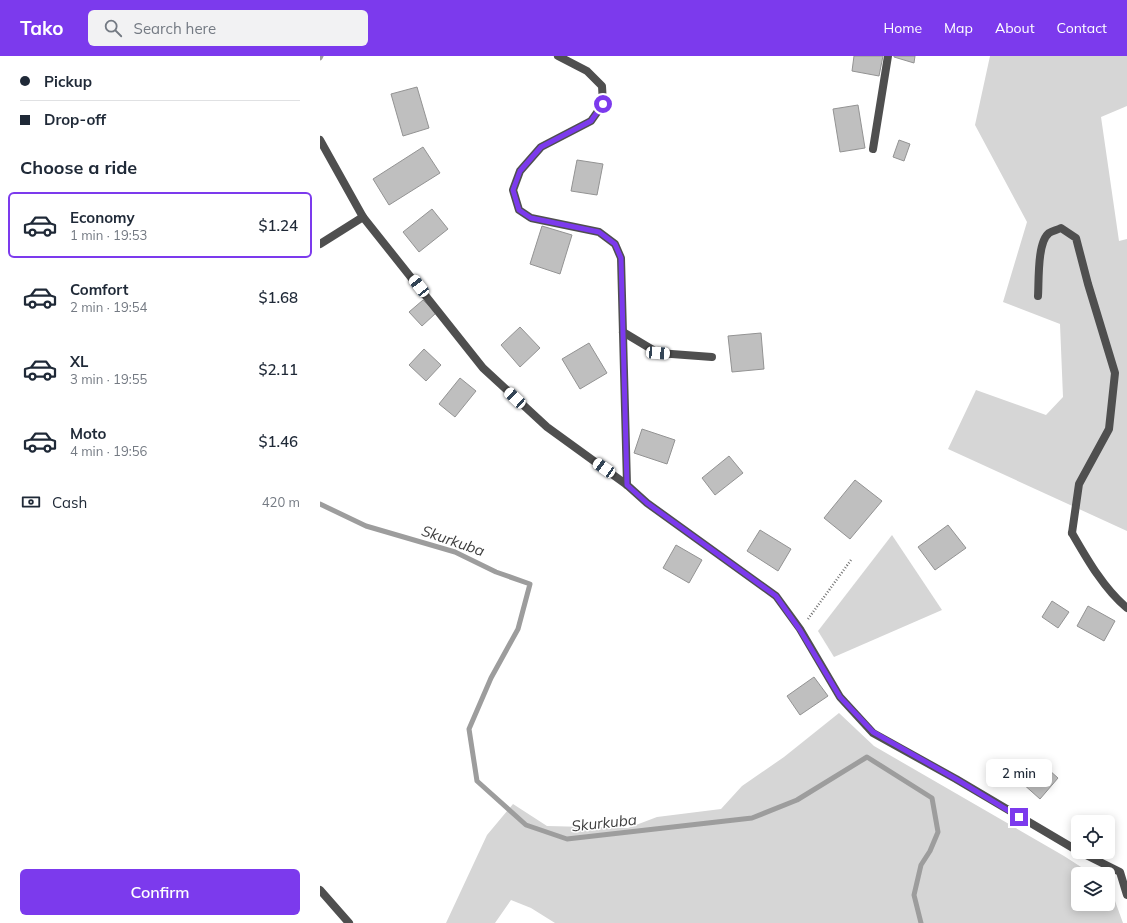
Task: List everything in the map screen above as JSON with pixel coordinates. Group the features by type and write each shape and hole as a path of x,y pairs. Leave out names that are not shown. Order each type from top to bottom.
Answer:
{"street":[{"path":"558,56 588,71 602,86 603,104 591,121 541,147 520,171 513,190 519,210 531,218 599,232 615,244 621,258 627,485"},
{"path":"873,149 888,56"},
{"path":"320,140 363,217 483,368 547,427 627,485 647,503 776,596 800,630 840,697 873,732 1071,847"},
{"path":"320,244 363,217"},
{"path":"1038,296 1041,249 1043,241 1048,234 1060,228 1076,238 1088,284 1115,373 1108,429 1079,484 1072,533 1091,565 1121,603 1127,608"},
{"path":"623,332 658,353 712,357"},
{"path":"1095,859 1123,871 1127,896"},
{"path":"320,890 349,923"}],"path":[{"path":"800,630 851,560"}],"shaded area":[{"path":"990,56 1127,56 1127,106 1101,117 1119,241 1127,239 1127,531 948,449 976,390 1046,415 1063,397 1060,324 1003,302 1027,222 975,125"},
{"path":"892,535 942,610 834,657 818,631"},
{"path":"839,713 874,746 1081,867 1071,867 1071,911 1115,911 1115,901 1123,923 555,923 531,908 511,900 495,923 446,923 487,835 513,804 547,826 628,828 657,817 721,809 742,786 784,757"}],"building":[{"path":"854,56 883,56 879,76 852,71"},
{"path":"915,56 914,63 894,57"},
{"path":"417,87 429,128 403,136 391,94"},
{"path":"858,105 865,148 840,152 833,109"},
{"path":"899,140 910,144 904,161 893,157"},
{"path":"423,147 440,173 389,205 373,179"},
{"path":"577,160 603,164 597,195 571,191"},
{"path":"432,209 448,229 419,252 403,232"},
{"path":"542,226 572,235 560,274 530,264"},
{"path":"423,300 436,313 422,326 409,312"},
{"path":"520,327 540,348 520,367 501,345"},
{"path":"761,333 764,369 732,372 728,336"},
{"path":"589,343 607,373 580,389 562,359"},
{"path":"424,349 441,365 426,381 409,365"},
{"path":"460,378 476,391 455,417 439,404"},
{"path":"642,429 675,440 667,464 634,453"},
{"path":"729,456 743,473 715,495 702,478"},
{"path":"855,480 882,501 850,539 824,518"},
{"path":"948,525 966,548 935,570 918,547"},
{"path":"760,530 791,549 778,571 747,551"},
{"path":"676,545 702,560 689,583 663,568"},
{"path":"1052,601 1069,612 1058,628 1042,617"},
{"path":"1088,606 1115,621 1104,641 1077,626"},
{"path":"814,677 828,696 800,715 787,696"},
{"path":"1040,762 1058,778 1040,799 1022,783"}],"waterway":[{"name":"Skurkuba","path":"320,504 366,526 455,552 496,572 530,584 518,629 491,678 469,729 477,781 526,825 567,839 752,818 797,800 867,757 932,798 938,832 930,851 921,865 914,895 921,923"}],"route":[{"path":"603,104 591,121 541,147 520,171 513,190 519,210 531,218 599,232 615,244 621,258 627,485 647,503 776,596 800,630 840,697 873,732 1019,817"}]}
